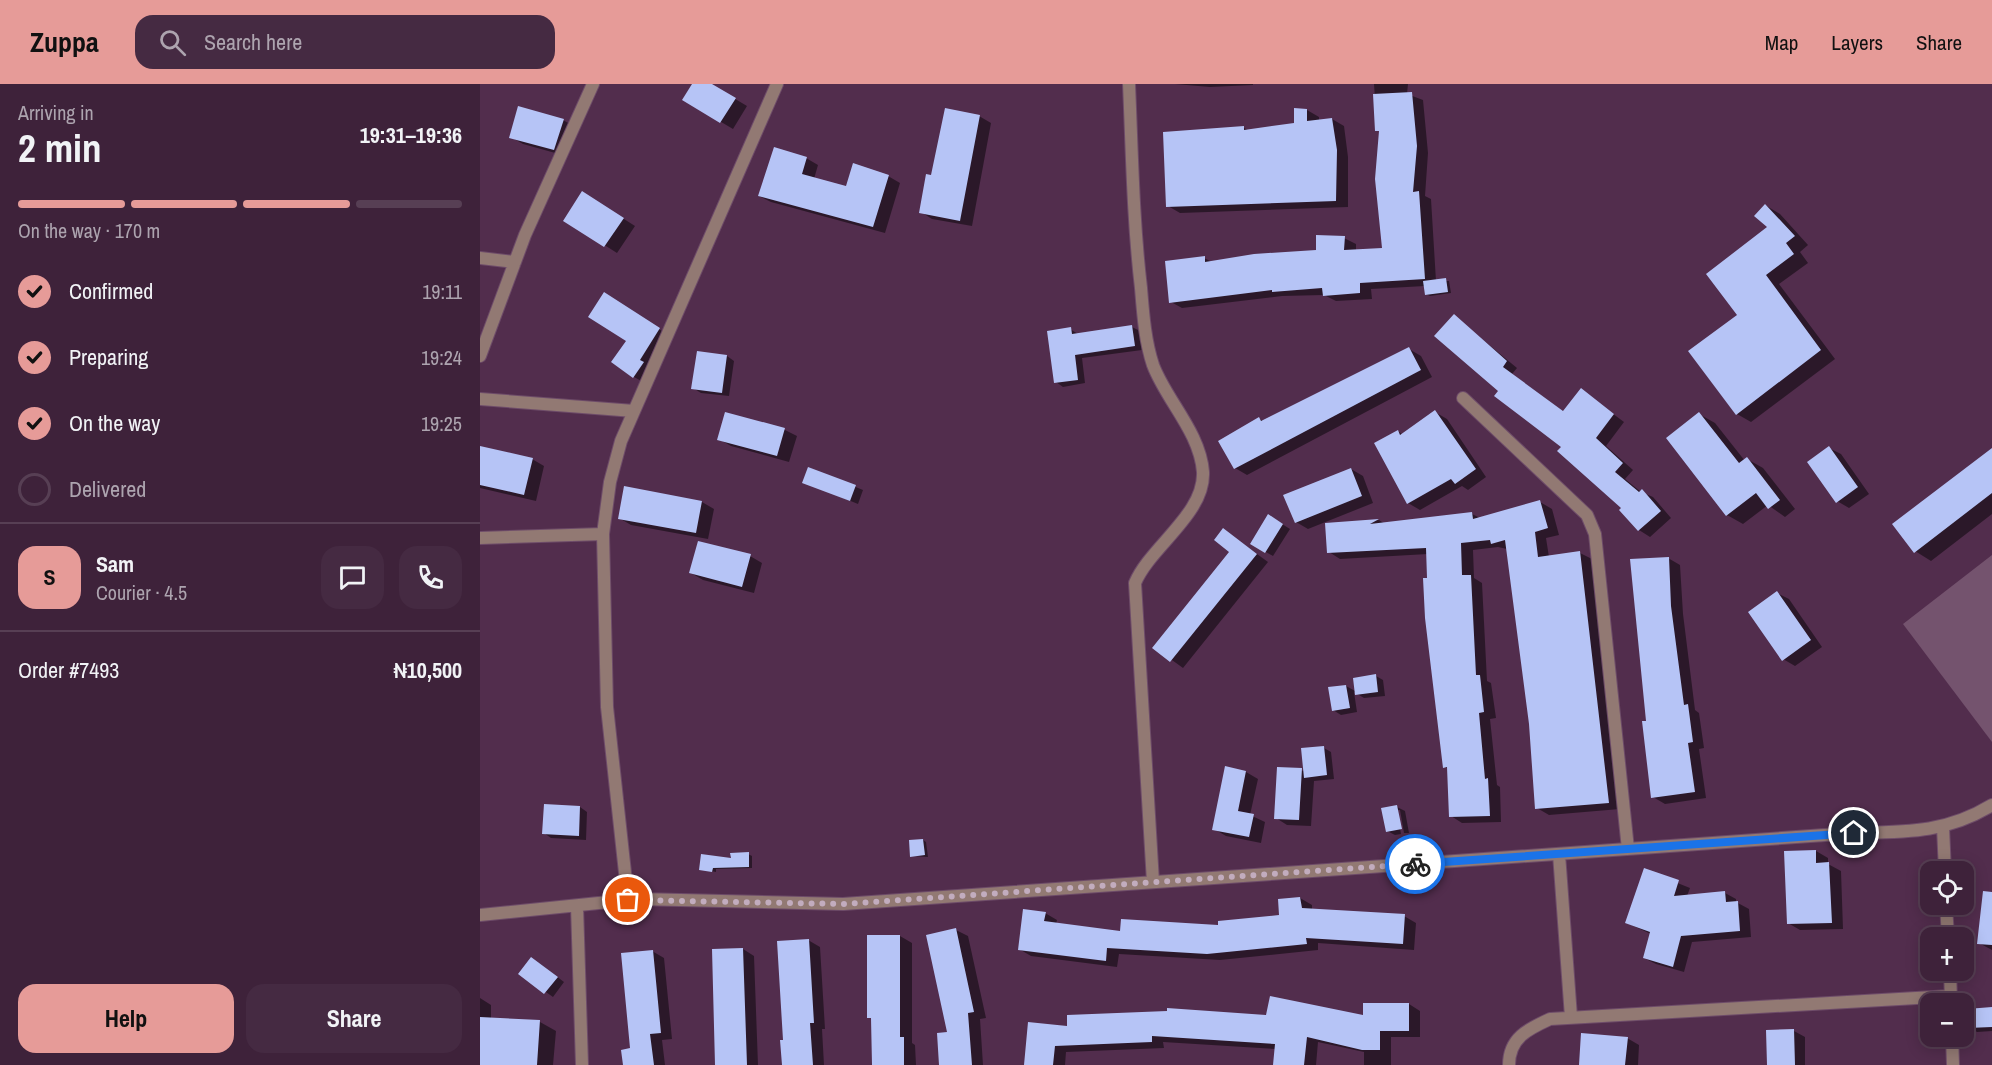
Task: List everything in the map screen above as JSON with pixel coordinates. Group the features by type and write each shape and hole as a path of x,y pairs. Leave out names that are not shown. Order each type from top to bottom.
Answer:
{"street":[{"path":"480,356 515,262 593,84"},
{"path":"628,900 608,707 603,534 610,482 621,441 777,84"},
{"path":"1129,84 1134,230 1145,324 1154,365 1193,439 1203,472 1199,492 1179,527 1141,571 1136,583 1153,882"},
{"path":"480,258 515,262"},
{"path":"480,399 634,411"},
{"path":"1463,399 1587,515 1595,534 1628,849"},
{"path":"480,538 603,534"},
{"path":"480,915 628,900 843,904 1854,833 1923,832 1943,827 1989,809"},
{"path":"1943,827 1945,861"},
{"path":"1559,854 1571,1017"},
{"path":"577,906 582,1065"},
{"path":"1509,1065 1509,1053 1521,1032 1550,1019 1920,1001"},
{"path":"1952,1047 1953,1065"}],"shaded area":[{"path":"1992,555 1992,742 1903,624"}],"building":[{"path":"692,84 712,84 736,98 720,123 682,100"},
{"path":"1412,92 1417,146 1413,192 1419,191 1425,279 1360,283 1360,293 1323,296 1322,288 1272,292 1272,290 1169,303 1165,261 1205,256 1205,262 1254,254 1316,250 1316,235 1345,236 1344,250 1382,248 1375,179 1379,131 1375,131 1373,94"},
{"path":"518,106 564,119 554,150 509,138"},
{"path":"945,108 980,115 960,221 919,213 926,174 931,175"},
{"path":"1294,108 1307,109 1307,121 1332,118 1337,150 1336,201 1166,207 1163,132 1244,126 1244,130 1294,123"},
{"path":"774,147 807,157 802,174 846,186 853,163 889,175 873,227 758,196"},
{"path":"582,191 624,218 604,247 563,221"},
{"path":"1765,204 1795,236 1786,243 1794,254 1766,275 1821,350 1736,415 1688,351 1737,315 1706,274 1767,227 1754,216"},
{"path":"1446,278 1448,292 1425,295 1423,281"},
{"path":"604,292 660,328 640,360 644,362 633,378 611,362 626,341 588,317"},
{"path":"1454,314 1507,361 1503,367 1563,411 1581,388 1614,414 1596,438 1623,463 1615,472 1639,492 1642,489 1661,511 1638,531 1619,510 1621,508 1557,451 1561,447 1494,396 1498,391 1434,336"},
{"path":"1132,325 1135,346 1075,355 1078,380 1054,383 1047,331 1071,327 1072,334"},
{"path":"1409,347 1421,370 1234,469 1218,441 1259,417 1261,421"},
{"path":"697,351 727,355 722,393 691,389"},
{"path":"1435,410 1476,469 1455,484 1451,479 1407,504 1374,443 1398,430 1400,435"},
{"path":"725,412 785,428 777,456 717,440"},
{"path":"1699,412 1739,463 1747,457 1780,500 1768,509 1756,493 1726,516 1666,438"},
{"path":"480,446 533,458 524,495 480,485"},
{"path":"1829,446 1858,487 1836,503 1807,462"},
{"path":"1992,448 1992,493 1914,553 1892,524"},
{"path":"808,467 856,485 850,501 802,483"},
{"path":"1351,468 1362,496 1295,523 1283,495"},
{"path":"624,486 702,501 696,533 618,519"},
{"path":"1540,500 1548,528 1535,532 1538,557 1580,551 1609,803 1535,809 1529,724 1505,540 1491,544 1490,540 1461,543 1462,575 1471,575 1476,675 1480,675 1484,712 1479,713 1485,779 1488,778 1490,816 1449,817 1447,767 1443,768 1425,618 1423,578 1427,578 1426,548 1327,553 1325,523 1379,519 1370,524 1472,512 1473,519"},
{"path":"1268,514 1283,524 1265,553 1250,544"},
{"path":"1223,528 1257,554 1170,662 1152,648 1229,552 1214,540"},
{"path":"698,541 751,554 742,587 689,573"},
{"path":"1669,557 1671,606 1684,705 1688,704 1693,742 1688,743 1695,792 1651,798 1642,721 1646,721 1630,559"},
{"path":"1777,591 1811,640 1782,661 1748,612"},
{"path":"1376,674 1378,692 1355,695 1353,678"},
{"path":"1346,685 1350,708 1332,711 1328,687"},
{"path":"1324,746 1327,775 1304,778 1301,748"},
{"path":"1225,766 1246,771 1238,811 1254,814 1249,837 1212,830"},
{"path":"1277,767 1302,768 1299,820 1274,819"},
{"path":"544,804 580,806 579,836 542,834"},
{"path":"1397,805 1402,829 1386,832 1381,808"},
{"path":"923,839 925,855 910,857 909,840"},
{"path":"1816,850 1816,863 1829,862 1832,923 1787,924 1784,851"},
{"path":"749,852 749,867 713,868 712,872 699,870 701,854 731,858 730,853"},
{"path":"1644,868 1679,880 1674,896 1725,891 1726,902 1738,901 1740,931 1681,936 1673,967 1643,958 1650,932 1625,923"},
{"path":"1983,891 1992,892 1992,945 1977,944"},
{"path":"1300,897 1302,908 1405,914 1403,944 1306,938 1307,944 1207,954 1107,948 1106,961 1018,950 1023,909 1046,912 1044,921 1120,931 1121,919 1218,925 1218,921 1279,915 1278,899"},
{"path":"956,928 974,1012 968,1013 972,1065 939,1065 937,1033 947,1032 926,935"},
{"path":"867,935 900,935 900,1037 904,1037 904,1065 872,1065 871,1018 867,1018"},
{"path":"809,939 814,1023 810,1023 813,1065 782,1065 780,1040 783,1040 777,941"},
{"path":"743,948 747,1065 715,1065 712,949"},
{"path":"653,950 661,1033 650,1034 654,1065 623,1065 621,1050 630,1048 621,953"},
{"path":"531,957 558,977 544,994 518,974"},
{"path":"1270,996 1363,1015 1363,1003 1409,1003 1409,1031 1380,1031 1380,1050 1362,1050 1307,1037 1304,1065 1273,1065 1275,1044 1152,1036 1152,1042 1055,1046 1053,1065 1024,1065 1028,1022 1067,1026 1067,1015 1167,1011 1167,1008 1266,1015"},
{"path":"1992,1007 1992,1027 1974,1028 1974,1008"},
{"path":"480,1017 540,1020 537,1065 480,1065"},
{"path":"1794,1029 1795,1065 1767,1065 1766,1030"},
{"path":"1581,1033 1628,1037 1625,1065 1579,1065"}],"way so far":[{"path":"628,900 843,904 1415,864"}],"route":[{"path":"1415,864 1854,833"}]}
